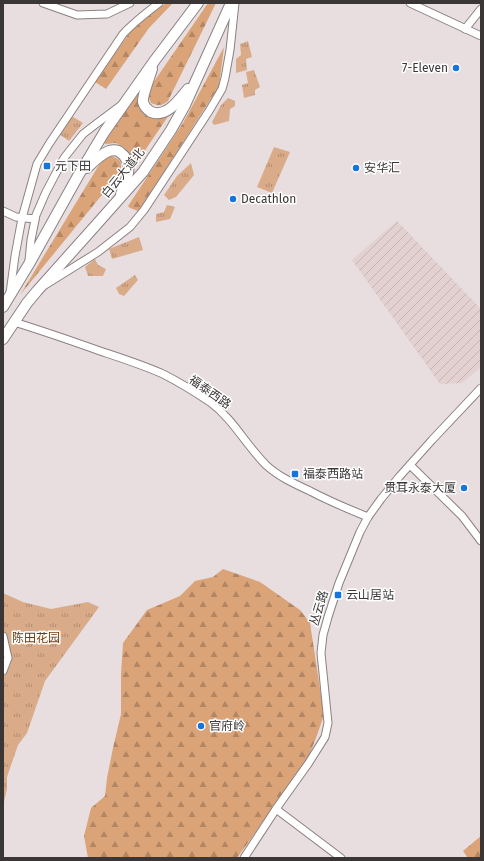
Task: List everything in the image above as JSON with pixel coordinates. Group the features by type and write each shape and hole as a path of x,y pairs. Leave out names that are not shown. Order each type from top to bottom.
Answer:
{"highway":[{"path":"3,307 105,131 155,60 198,3"},
{"name":"白云大道北","path":"3,339 27,303 142,172 182,112 231,3"},
{"path":"155,60 145,91 143,103 148,110 152,112 165,112 174,106 200,73"},
{"path":"78,176 99,157 110,150 120,152 127,159 128,170 118,201"}],"street":[{"path":"43,3 77,15 107,14 130,3"},
{"path":"37,291 98,252 130,227 144,210 209,112 222,89 230,50 235,3"},
{"path":"410,3 481,36"},
{"path":"9,296 22,218 35,170 43,154 123,34 155,4"},
{"path":"466,29 481,9"},
{"path":"29,264 35,219 39,207 64,158 89,129 125,102"},
{"path":"3,212 16,217 35,219"},
{"name":"福泰西路","path":"14,322 129,361 164,375 195,392 222,412 231,421 254,452 267,466 278,474 291,482 337,504 368,517"},
{"name":"丛云路","path":"244,858 325,738 328,722 322,658 323,635 339,583 360,532 368,517 381,499 410,465 481,388"},
{"path":"410,465 462,516 481,541"},
{"path":"3,636 8,658 3,671"},
{"path":"276,809 341,858"}],"shaded area":[{"path":"397,221 481,309 481,367 462,383 440,384 352,260"}],"green space":[{"path":"166,3 173,3 149,28 106,89 95,82 133,28"},
{"path":"208,3 216,3 168,101 160,105 151,103 149,93 153,83"},
{"path":"248,41 252,57 246,59 247,70 236,73 236,59 241,55 240,44"},
{"path":"224,47 219,86 141,208 138,211 130,208 128,206 183,123"},
{"path":"254,70 260,87 255,90 255,95 244,98 242,85 248,83 246,72"},
{"path":"138,93 140,94 139,106 169,115 135,165 132,156 125,148 116,143 104,143"},
{"path":"228,98 235,101 235,106 230,109 229,121 214,125 212,122 221,105"},
{"path":"70,115 83,123 69,141 59,134"},
{"path":"274,147 290,152 272,193 257,187"},
{"path":"111,156 121,162 119,174 20,295 99,165 104,158"},
{"path":"191,163 194,175 176,197 169,200 164,195 177,176"},
{"path":"167,205 175,207 170,219 156,222 156,214 164,212"},
{"path":"139,237 143,250 112,259 109,249"},
{"path":"95,259 98,265 106,269 103,276 88,276 85,267"},
{"path":"135,275 138,280 124,296 119,294 116,288"},
{"path":"223,569 260,582 300,610 310,623 324,715 306,763 237,858 88,858 84,836 91,808 105,796 107,778 121,714 123,643 147,610 180,596 195,581 213,577"},
{"name":"陈田花园","path":"3,593 23,602 51,609 88,602 99,607 45,681 27,733 18,745 7,777 7,789 3,806"},
{"path":"481,836 481,858 468,858 463,851"}],"place":[{"name":"7-Eleven","path":"456,68"},
{"name":"元下田","path":"47,166"},
{"name":"安华汇","path":"356,168"},
{"name":"Decathlon","path":"233,199"},
{"name":"福泰西路站","path":"295,474"},
{"name":"贯耳永泰大厦","path":"464,488"},
{"name":"云山居站","path":"338,595"},
{"name":"官府岭","path":"201,726"}]}
